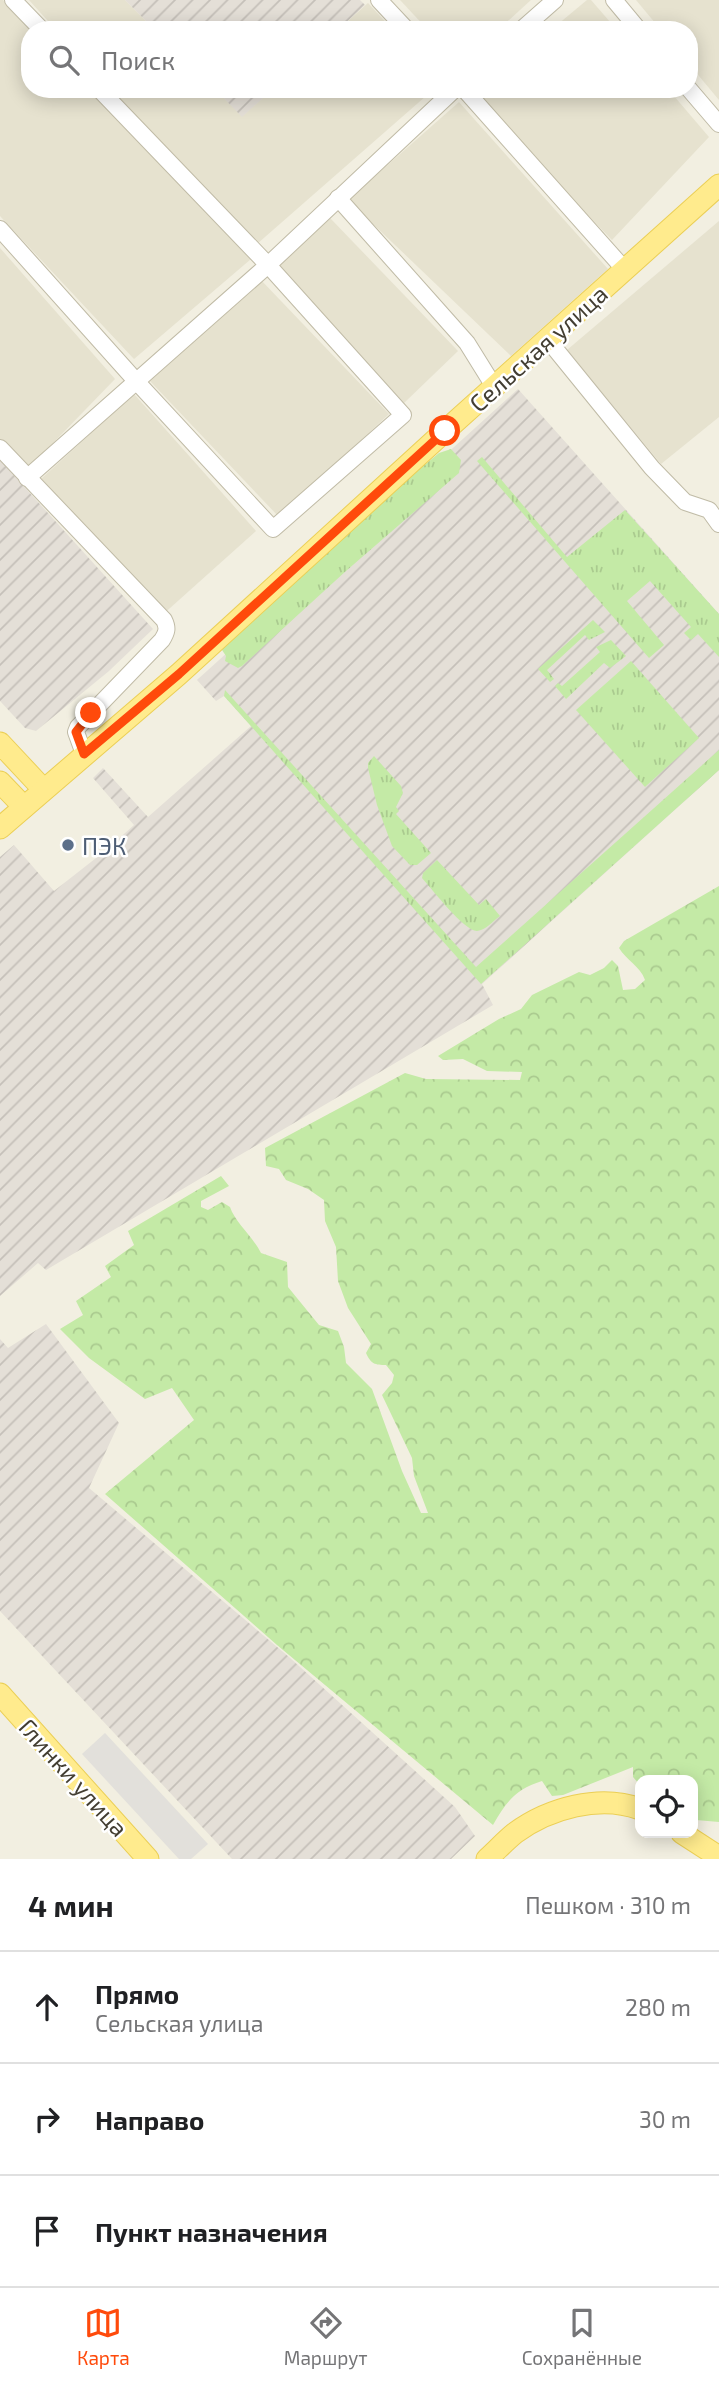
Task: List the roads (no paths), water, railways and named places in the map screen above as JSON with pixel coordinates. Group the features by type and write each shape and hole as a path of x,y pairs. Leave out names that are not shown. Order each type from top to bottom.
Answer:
{"main road":[{"name":"Сельская улица","path":"0,828 179,674 719,185"},
{"path":"0,743 43,789"},
{"path":"0,782 24,807"},
{"name":"Глинки улица","path":"0,1695 148,1859"},
{"path":"486,1859 516,1832 556,1812 605,1802 635,1808"},
{"path":"690,1838 719,1857"}],"street":[{"path":"13,0 33,21"},
{"path":"379,0 399,21"},
{"path":"531,21 555,0"},
{"path":"614,0 632,21"},
{"path":"0,229 273,529 403,415 268,265 108,98"},
{"path":"27,478 268,265 444,98"},
{"path":"472,98 625,270"},
{"path":"697,98 719,124"},
{"path":"338,198 467,344 495,388"},
{"path":"548,340 666,483 685,502 714,506 719,524"},
{"path":"0,448 167,626 167,633 162,640 78,727 76,732 84,754"}],"place":[{"name":"ПЭК","path":"68,845"}]}
